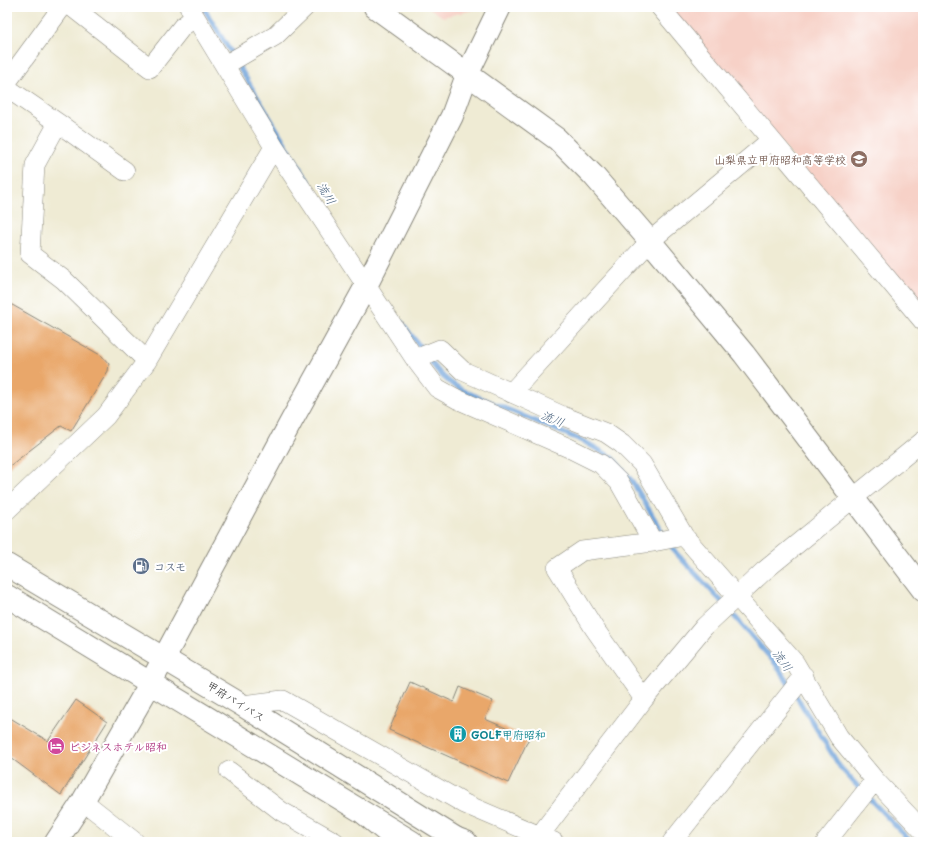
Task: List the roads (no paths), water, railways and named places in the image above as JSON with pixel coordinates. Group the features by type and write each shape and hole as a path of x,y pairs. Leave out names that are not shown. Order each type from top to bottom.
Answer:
{"main road":[{"path":"375,7 557,139 593,175 744,354 923,590"},
{"path":"56,842 83,801 150,684 366,286 452,116 467,75 500,7"},
{"name":"甲府バイパス","path":"7,565 242,705 461,841"},
{"path":"7,596 412,842"},
{"path":"365,814 399,842"}],"street":[{"path":"7,82 62,7"},
{"path":"72,7 150,68 192,12 274,147 415,359 437,388 457,399 569,448 601,464 619,482 652,542"},
{"path":"225,65 275,36 305,7"},
{"path":"660,7 923,321"},
{"path":"7,88 125,172"},
{"path":"58,123 35,165 30,254 64,280 147,361"},
{"path":"511,393 650,241 771,140"},
{"path":"7,510 106,416 147,361 274,147"},
{"path":"415,359 440,349 463,371 606,433 622,444 642,464 684,536 796,663 839,737 923,831"},
{"path":"242,705 283,700 465,804 547,839 644,699 704,627 764,571 923,441"},
{"path":"644,699 594,628 557,568 582,551 652,542 684,536"},
{"path":"672,842 804,676"},
{"path":"229,770 281,811 335,842"},
{"path":"826,842 876,780"},
{"path":"83,801 135,842"}],"waterway":[{"name":"流川","path":"203,7 233,56"},
{"name":"流川","path":"237,63 309,183"},
{"name":"流川","path":"402,323 424,352"},
{"name":"流川","path":"428,358 444,377 464,391 585,442 613,458 632,481 664,535"},
{"name":"流川","path":"670,544 676,553 723,603"},
{"name":"流川","path":"728,609 775,663 791,687"},
{"name":"流川","path":"795,694 840,767 862,791"},
{"name":"流川","path":"867,796 911,842"}],"place":[{"name":"山梨県立甲府昭和高等学校","path":"859,159"},
{"name":"コスモ","path":"141,566"},
{"name":"GOLF甲府昭和","path":"458,734"},
{"name":"ビジネスホテル昭和","path":"56,746"}]}
